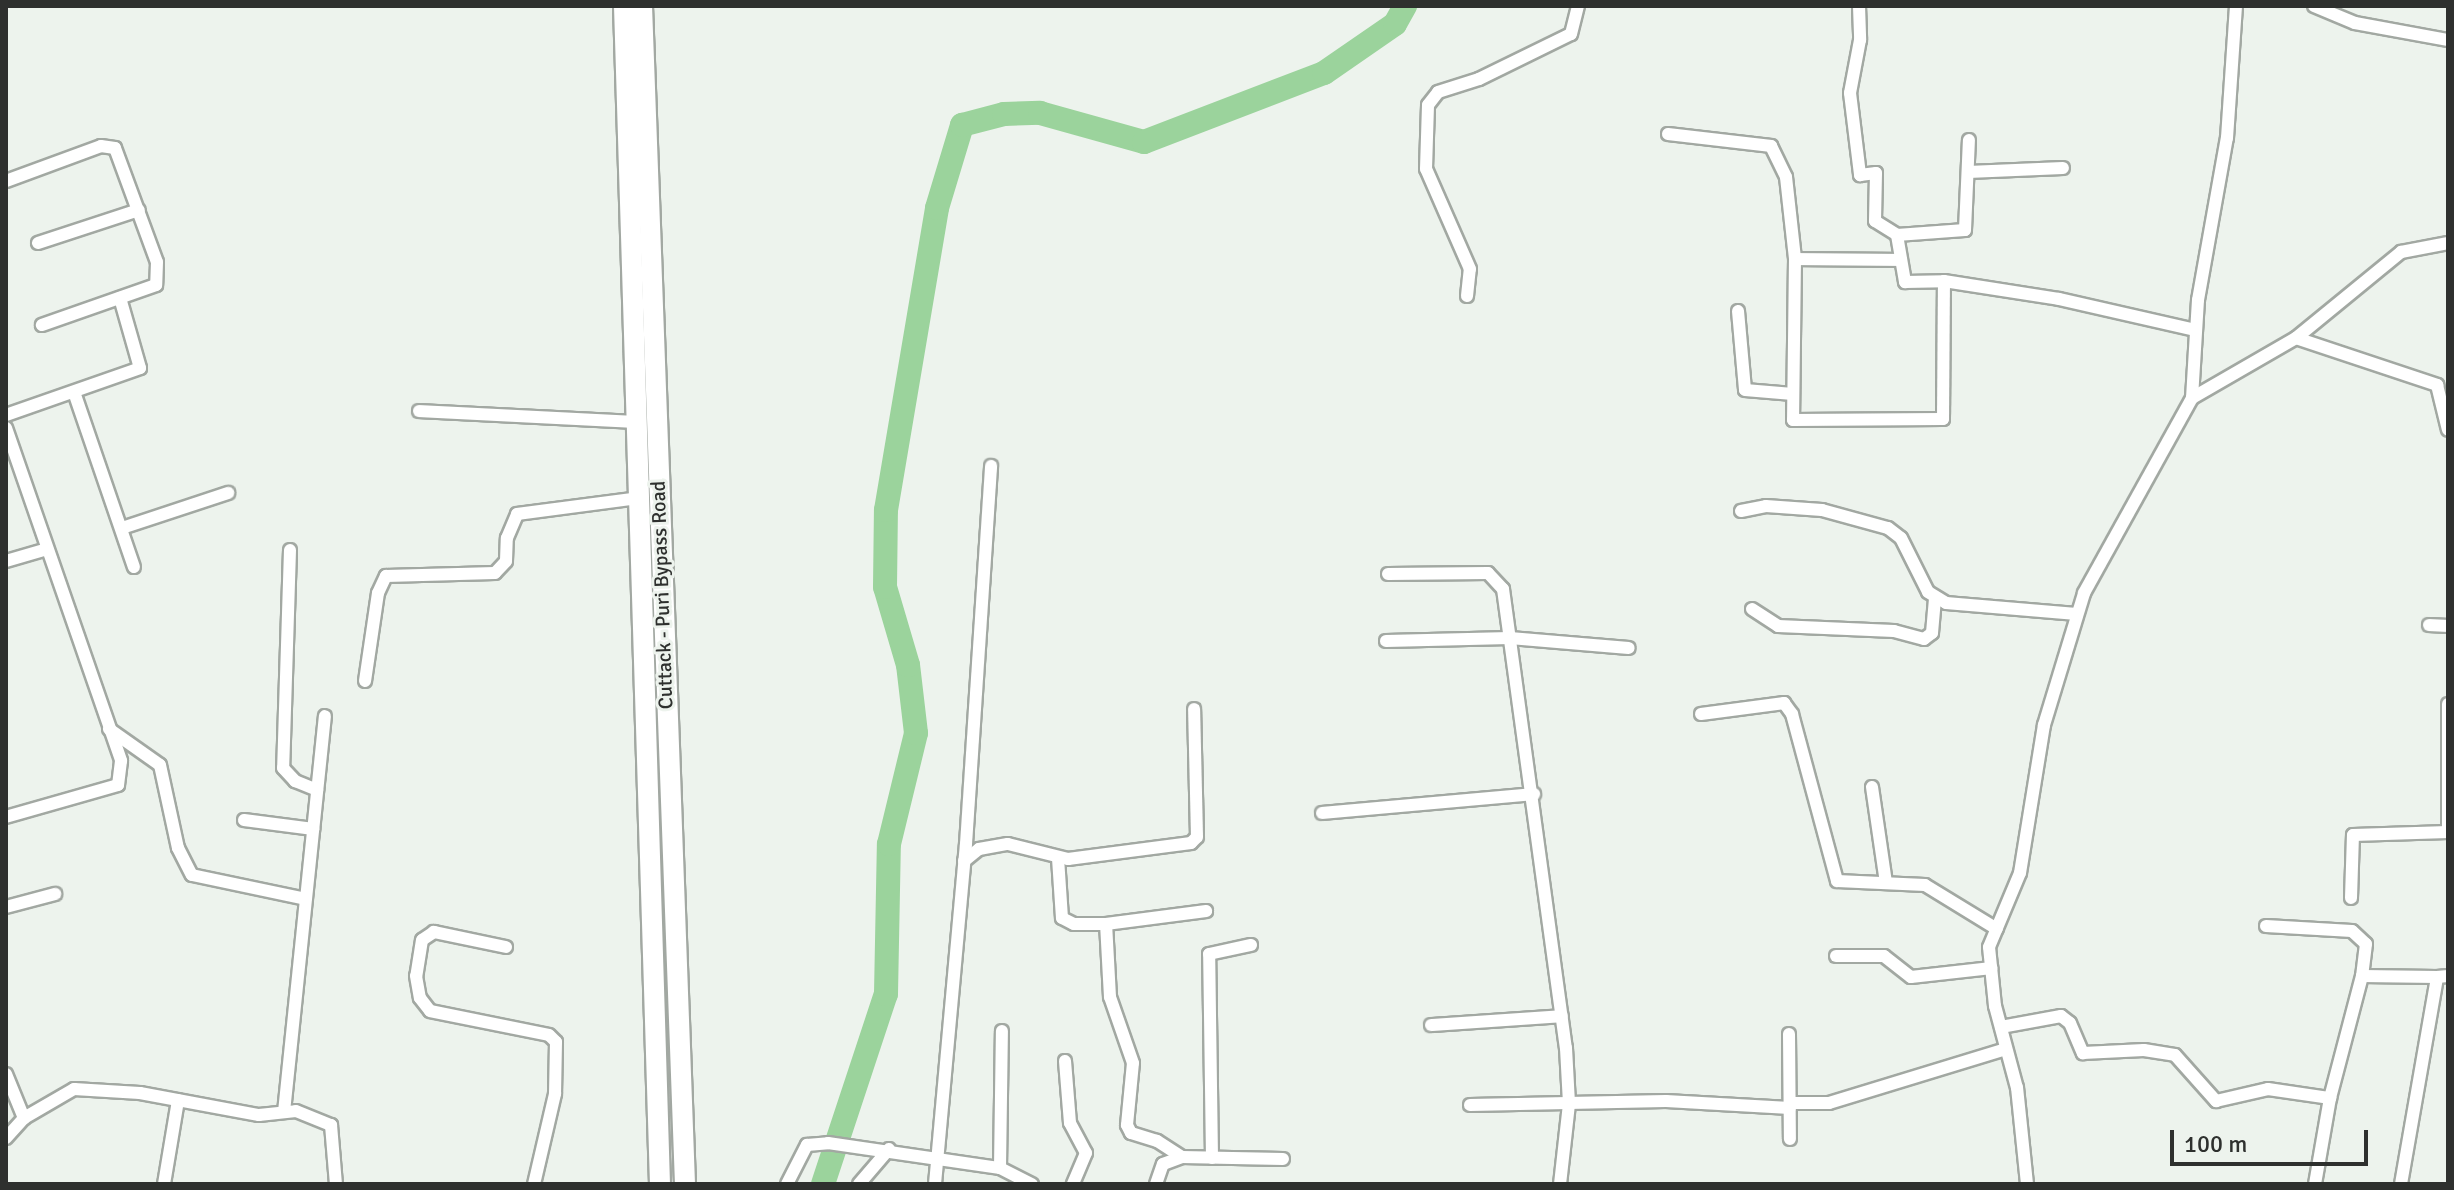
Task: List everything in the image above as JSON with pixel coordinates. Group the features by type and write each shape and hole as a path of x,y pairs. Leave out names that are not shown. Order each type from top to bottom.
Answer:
{"highway":[{"name":"Cuttack - Puri Bypass Road","path":"624,6 660,1184"},
{"name":"Cuttack - Puri Bypass Road","path":"642,6 685,1184"}],"street":[{"path":"1467,296 1470,269 1426,169 1428,105 1438,92 1479,79 1571,34 1578,6"},
{"path":"1859,6 1860,40 1850,93 1860,175 1876,173 1875,221 1897,235 1965,230 1969,140"},
{"path":"2027,1184 2017,1088 2001,1027 1989,947 2020,873 2044,725 2084,593 2192,398 2196,330 2227,138 2236,6"},
{"path":"2314,6 2355,23 2448,40"},
{"path":"1668,134 1771,146 1786,177 1795,259 1793,420 1943,419 1944,281"},
{"path":"6,181 111,146 119,152 160,282 42,325"},
{"path":"1968,172 2063,168"},
{"path":"38,243 139,210"},
{"path":"1897,235 1905,282 1944,281 2059,299 2196,330"},
{"path":"2192,398 2296,338 2401,252 2448,243"},
{"path":"1795,259 1901,260"},
{"path":"6,415 140,368 120,298"},
{"path":"1738,311 1745,390 1793,394"},
{"path":"2296,338 2437,385 2448,430"},
{"path":"74,392 134,567"},
{"path":"419,411 635,422"},
{"path":"6,428 121,761 118,785 6,817"},
{"path":"935,1184 940,1157 964,861 991,466"},
{"path":"122,528 228,493"},
{"path":"365,681 378,593 386,576 495,573 506,561 507,538 517,514 638,498"},
{"path":"1741,511 1766,506 1822,510 1888,528 1901,538 1935,599 1932,633 1924,639 1894,631 1778,626 1752,609"},
{"path":"6,561 47,549"},
{"path":"290,550 283,768 295,781 317,790"},
{"path":"1388,574 1496,577 1503,589 1534,794 1562,1016 1569,1104 1560,1184"},
{"path":"1935,599 2077,614"},
{"path":"2429,625 2448,626"},
{"path":"1386,641 1510,638 1629,648"},
{"path":"1701,714 1784,703 1792,714 1837,881 1925,885 1997,929"},
{"path":"2351,898 2353,835 2448,832 2448,704"},
{"path":"964,861 979,849 1008,844 1024,844 1058,858 1191,843 1197,837 1194,709"},
{"path":"284,1112 325,716"},
{"path":"109,729 160,765 174,835 192,875 306,899"},
{"path":"1872,787 1886,883"},
{"path":"1322,813 1534,794"},
{"path":"244,820 313,829"},
{"path":"1058,858 1062,918 1106,924 1206,911"},
{"path":"6,907 55,894"},
{"path":"1106,924 1110,997 1133,1063 1127,1125 1131,1133 1157,1141 1182,1157"},
{"path":"2266,926 2352,931 2366,944 2362,976 2330,1098 2315,1184"},
{"path":"506,947 434,932 422,940 416,976 420,998 430,1011 549,1035 556,1042 555,1094 534,1184"},
{"path":"1212,1158 1209,954 1251,945"},
{"path":"1836,956 1884,956 1911,977 1991,968"},
{"path":"2362,976 2443,976 2401,1184"},
{"path":"1431,1025 1562,1016"},
{"path":"2001,1027 2061,1016 2070,1023 2083,1053 2144,1050 2175,1055 2208,1098 2216,1101 2268,1089 2330,1098"},
{"path":"1000,1168 1002,1031"},
{"path":"1789,1034 1790,1139"},
{"path":"1470,1105 1666,1101 1790,1105 1829,1103 2006,1049"},
{"path":"1065,1061 1070,1123 1086,1153 1073,1184"},
{"path":"6,1074 24,1118"},
{"path":"6,1138 24,1118 74,1089 178,1100 259,1115 296,1111 331,1125 336,1184"},
{"path":"164,1184 178,1100"},
{"path":"787,1184 807,1145 828,1143 889,1149 1000,1168 1032,1184"},
{"path":"859,1184 889,1149"},
{"path":"1156,1184 1163,1164 1182,1157 1283,1159"}],"waterway":[{"path":"823,1184 886,994 889,844 916,733 908,665 885,587 886,510 937,208 962,125 1004,114 1040,113 1144,142 1324,73 1395,24 1405,6"}]}
